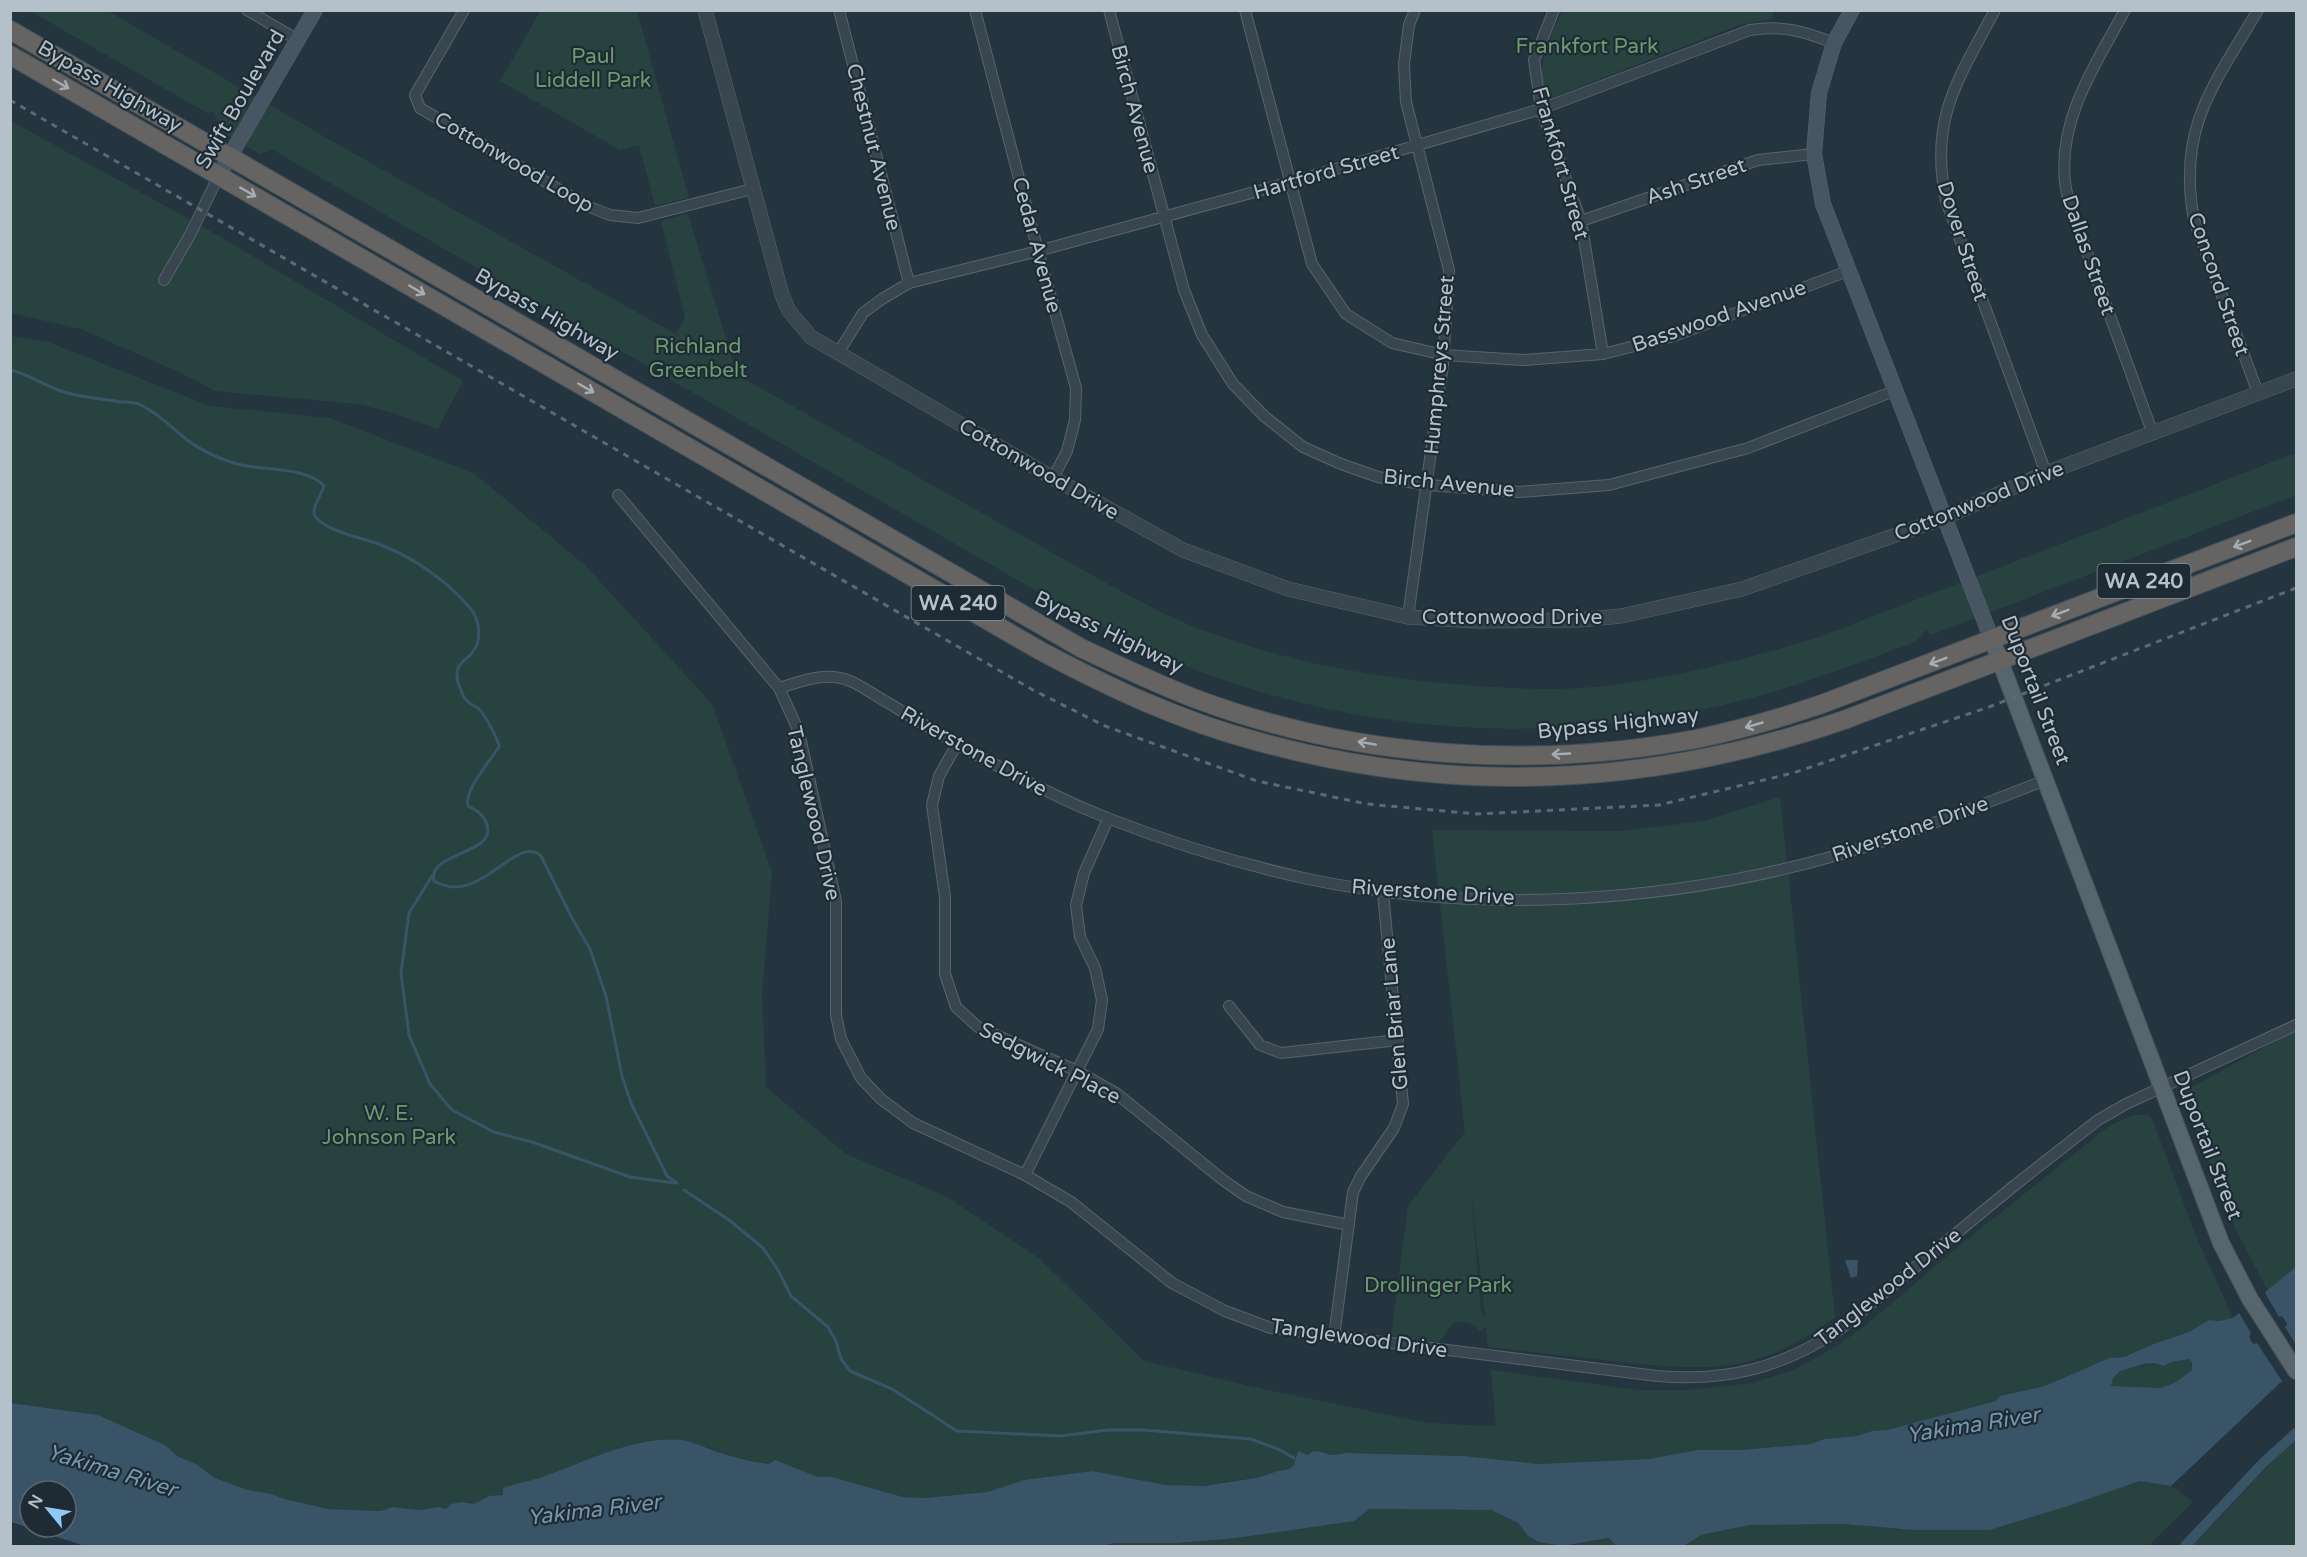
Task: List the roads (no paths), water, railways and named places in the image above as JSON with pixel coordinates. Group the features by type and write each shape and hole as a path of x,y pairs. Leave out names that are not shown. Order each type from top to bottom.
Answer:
{"highway":[{"name":"Bypass Highway","path":"10,30 1081,648 1197,700 1292,728 1392,748 1476,754 1595,753 1696,739 1780,718 1822,704 2296,523"},
{"name":"Bypass Highway","path":"10,55 1039,650 1090,677 1148,703 1254,741 1309,755 1433,774 1526,777 1590,775 1653,768 1725,755 1786,740 2000,661 2296,547"}],"main road":[{"name":"Swift Boulevard","path":"219,176 315,10"},
{"name":"Duportail Street","path":"1852,10 1834,44 1819,93 1814,154 1823,204 2046,780 2221,1243 2250,1299 2296,1371"}],"street":[{"path":"247,10 298,40"},
{"name":"Cottonwood Loop","path":"464,10 415,95 420,108 587,206 610,215 638,218 752,189"},
{"name":"Cottonwood Drive","path":"705,10 782,295 789,311 811,337 1053,478 1183,550 1288,589 1408,617 1511,621 1578,620 1622,616 1742,589 1944,518 2046,473 2296,379"},
{"name":"Chestnut Avenue","path":"839,10 909,283"},
{"name":"Cedar Avenue","path":"975,10 1076,388 1075,420 1067,451 1053,478"},
{"name":"Birch Avenue","path":"1109,10 1184,290 1202,335 1240,392 1264,416 1303,447 1378,477 1428,485 1520,492 1609,485 1748,448 1894,391"},
{"name":"Basswood Avenue","path":"1245,10 1312,264 1346,314 1392,343 1444,355 1523,360 1603,354 1674,336 1848,271"},
{"name":"Humphreys Street","path":"1408,617 1428,485 1444,355 1449,270 1406,102 1404,64 1409,25 1415,10"},
{"name":"Frankfort Street","path":"1554,10 1534,60 1541,109 1581,221 1603,354"},
{"name":"Dover Street","path":"1995,10 1960,73 1948,101 1941,136 1941,178 1946,201 2046,473"},
{"name":"Dallas Street","path":"2125,10 2082,88 2073,111 2065,141 2065,182 2073,214 2153,434"},
{"name":"Concord Street","path":"2258,10 2206,98 2194,130 2189,162 2189,192 2194,220 2258,393"},
{"name":"Hartford Street","path":"838,353 863,313 909,283 1038,251 1291,182 1541,109 1750,30 1771,26 1793,29 1834,44"},
{"name":"Ash Street","path":"1581,221 1758,160 1814,154"},
{"name":"Swift Boulevard","path":"161,278 184,232 201,210 219,176"},
{"name":"Tanglewood Drive","path":"618,495 779,688 799,732 836,901 836,1015 841,1039 861,1078 896,1112 913,1123 1025,1175 1071,1202 1172,1283 1225,1311 1271,1328 1674,1378 1718,1377 1754,1370 1807,1350 1839,1330 2001,1196 2092,1124 2117,1108 2296,1025"},
{"name":"Riverstone Drive","path":"779,688 820,675 848,680 957,744 1040,788 1108,819 1209,855 1308,879 1383,893 1495,900 1595,897 1716,883 1783,869 1865,846 2046,780"},
{"name":"Sedgwick Place","path":"957,744 939,776 932,805 945,897 945,974 956,1007 978,1027 1077,1071 1116,1093 1246,1196 1283,1212 1349,1225"},
{"path":"1025,1175 1098,1029 1102,1000 1095,968 1080,937 1076,905 1084,873 1108,819"},
{"name":"Glen Briar Lane","path":"1334,1337 1353,1192 1361,1176 1394,1128 1403,1104 1383,893"},
{"path":"1229,1006 1260,1045 1281,1053 1398,1040"}],"water":[{"path":"1845,1260 1858,1260 1857,1276 1851,1278"},
{"name":"Yakima River","path":"2296,1267 2296,1380 2281,1382 2171,1486 2140,1481 1990,1530 1914,1530 1843,1524 1750,1525 1701,1535 1684,1546 1616,1546 1609,1538 1562,1546 1539,1542 1528,1536 1518,1523 1491,1510 1370,1509 1354,1521 1228,1539 1178,1543 1115,1543 1101,1546 85,1546 63,1539 78,1539 78,1479 18,1479 18,1524 11,1522 11,1403 98,1415 165,1445 177,1456 196,1464 215,1478 248,1490 328,1509 381,1511 392,1507 421,1510 439,1507 446,1509 451,1504 463,1502 474,1504 489,1496 503,1495 503,1488 542,1477 610,1451 663,1440 689,1442 756,1462 769,1464 775,1460 818,1477 832,1477 903,1497 924,1498 987,1492 1024,1480 1092,1471 1166,1485 1203,1486 1256,1478 1289,1469 1294,1465 1298,1451 1308,1455 1317,1451 1333,1455 1348,1453 1464,1456 1539,1464 1649,1459 1697,1450 1740,1450 1811,1444 1824,1439 1887,1430 1996,1401 2000,1396 2045,1386 2109,1358 2124,1357 2189,1332 2209,1320 2219,1321 2233,1318","holes":["2189,1359 2192,1363 2192,1370 2176,1382 2161,1388 2111,1386 2113,1378 2120,1371 2144,1364 2153,1363 2164,1366 2171,1362"]}],"waterway":[{"path":"10,370 67,393 138,404 157,415 194,445 230,462 295,472 316,480 324,486 314,509 315,516 320,522 337,531 378,544 409,558 442,581 470,608 478,624 479,637 475,649 458,668 457,680 466,700 481,711 495,734 499,747 474,784 468,799 468,806 484,819 487,825 487,835 482,842 441,864 435,871 434,881 451,887 466,885 481,879 520,854 531,852 541,856 590,949 606,996 622,1076 631,1103 667,1176 677,1183"},
{"path":"432,876 409,913 401,973 409,1035 430,1084 452,1110 494,1132 532,1142 630,1177 675,1183"},
{"path":"684,1190 729,1220 763,1248 778,1270 791,1296 828,1327 836,1341 841,1359 850,1371 892,1389 957,1431 1061,1436 1108,1430 1144,1430 1251,1439 1294,1458"},
{"path":"2185,1546 2263,1463 2296,1433"}],"railway":[{"path":"10,100 1033,690 1105,726 1257,781 1367,804 1477,814 1659,805 1793,773 1989,707 2296,588"}],"park label":[{"name":"Frankfort Park","path":"1587,46"},
{"name":"Paul Liddell Park","path":"593,68"},
{"name":"Richland Greenbelt","path":"698,358"},
{"name":"W. E. Johnson Park","path":"389,1125"},
{"name":"Drollinger Park","path":"1438,1285"}]}
